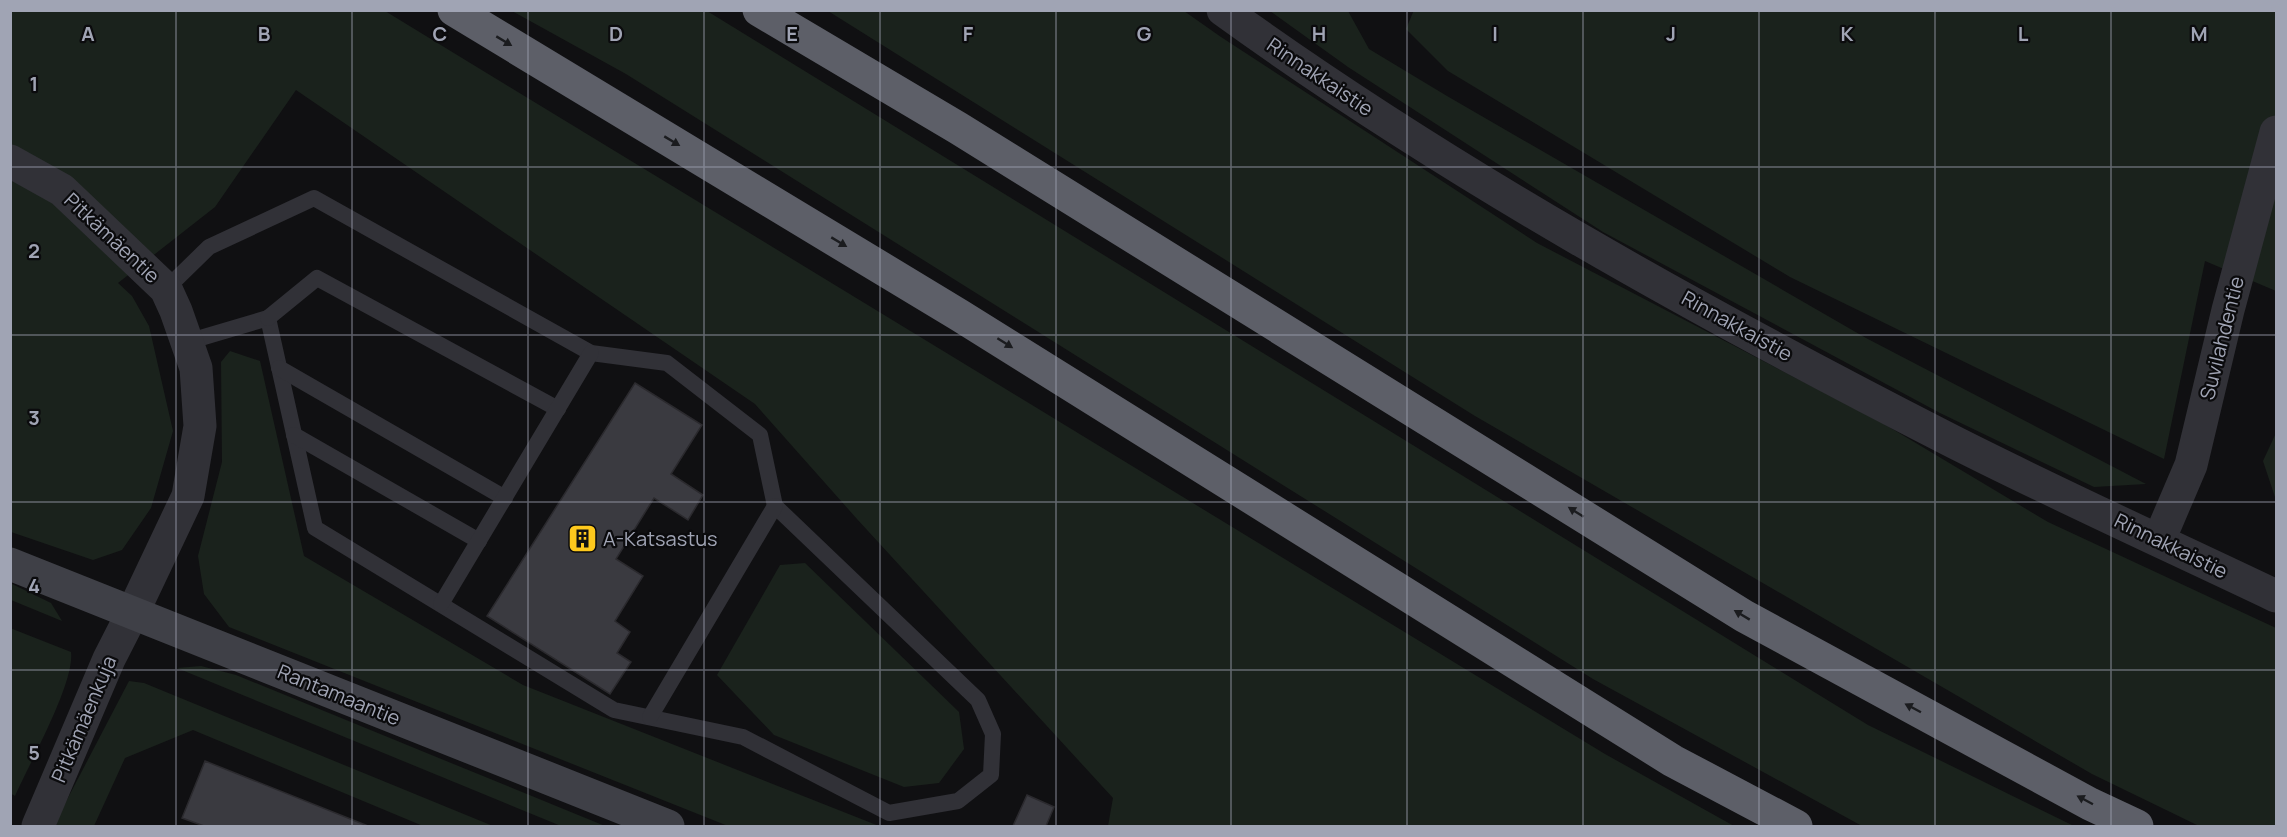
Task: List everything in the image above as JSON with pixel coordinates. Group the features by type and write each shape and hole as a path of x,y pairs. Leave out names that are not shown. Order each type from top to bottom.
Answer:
{"highway":[{"path":"454,10 959,315 1673,761 1796,826"},
{"path":"759,10 958,128 1744,616 2090,804 2137,826"}],"main road":[{"name":"Rantamaantie","path":"10,564 668,826"}],"street":[{"name":"Rinnakkaistie","path":"1223,10 1290,58 1471,176 1741,330 1950,440 2277,596"},
{"name":"Suvilahdentie","path":"2159,540 2191,465 2228,310 2277,132"},
{"name":"Pitkämäentie","path":"10,161 62,190 166,289 196,368 200,426 188,496 133,612"},
{"name":"Pitkämäenkuja","path":"38,826 109,659 133,612"}],"lane":[{"path":"166,289 209,247 314,198 591,353 668,363 760,435 776,506 978,700 993,734 991,775 958,801 889,813 743,737 614,710 315,528 268,318"},
{"path":"187,342 268,318 317,278 558,409"},
{"path":"441,604 591,353"},
{"path":"279,368 505,498"},
{"path":"294,435 478,541"},
{"path":"650,717 776,506"}],"shaded area":[{"path":"1414,10 2276,11 2276,291 2205,261 2164,459 1790,277 1448,71 1406,29"},
{"path":"10,11 385,11 1605,754 1734,826 1108,826 1113,798 857,519 755,404 296,90 215,207 118,283 132,296 149,326 173,431 151,508 122,550 93,560 11,532"},
{"path":"512,11 707,11 1868,725 2074,826 1862,826 1593,679 626,74"},
{"path":"828,11 1184,11 1537,243 1884,424 2048,522 2276,628 2276,826 2199,826 2092,774 1475,416"},
{"path":"1270,11 1348,11 1369,49 1447,96 1866,338 2146,484 2094,487 1940,413 1603,232 1348,67"},
{"path":"230,351 260,361 304,556 523,685 879,826 728,826 229,627 204,594 198,556 222,462 221,362"},
{"path":"2276,433 2276,500 2263,461"},
{"path":"805,563 959,712 964,749 939,783 904,787 774,735 717,675 780,565"},
{"path":"10,583 51,603 62,621 11,600"},
{"path":"10,628 71,652 66,683 59,703 15,796 10,793"},
{"path":"201,666 236,675 605,826 561,826 177,668"},
{"path":"129,681 144,683 493,826 423,826 193,730 125,758 94,826 56,826 58,817"}],"building":[{"name":"A-Katsastus","path":"635,383 702,425 671,474 703,495 688,520 654,498 616,559 643,576 615,621 630,632 617,653 631,662 610,694 487,616"},
{"path":"205,761 368,826 204,826 182,818"},
{"path":"1027,795 1054,807 1046,826 1013,826"}],"place":[{"name":"A-Katsastus","path":"582,539"}]}
